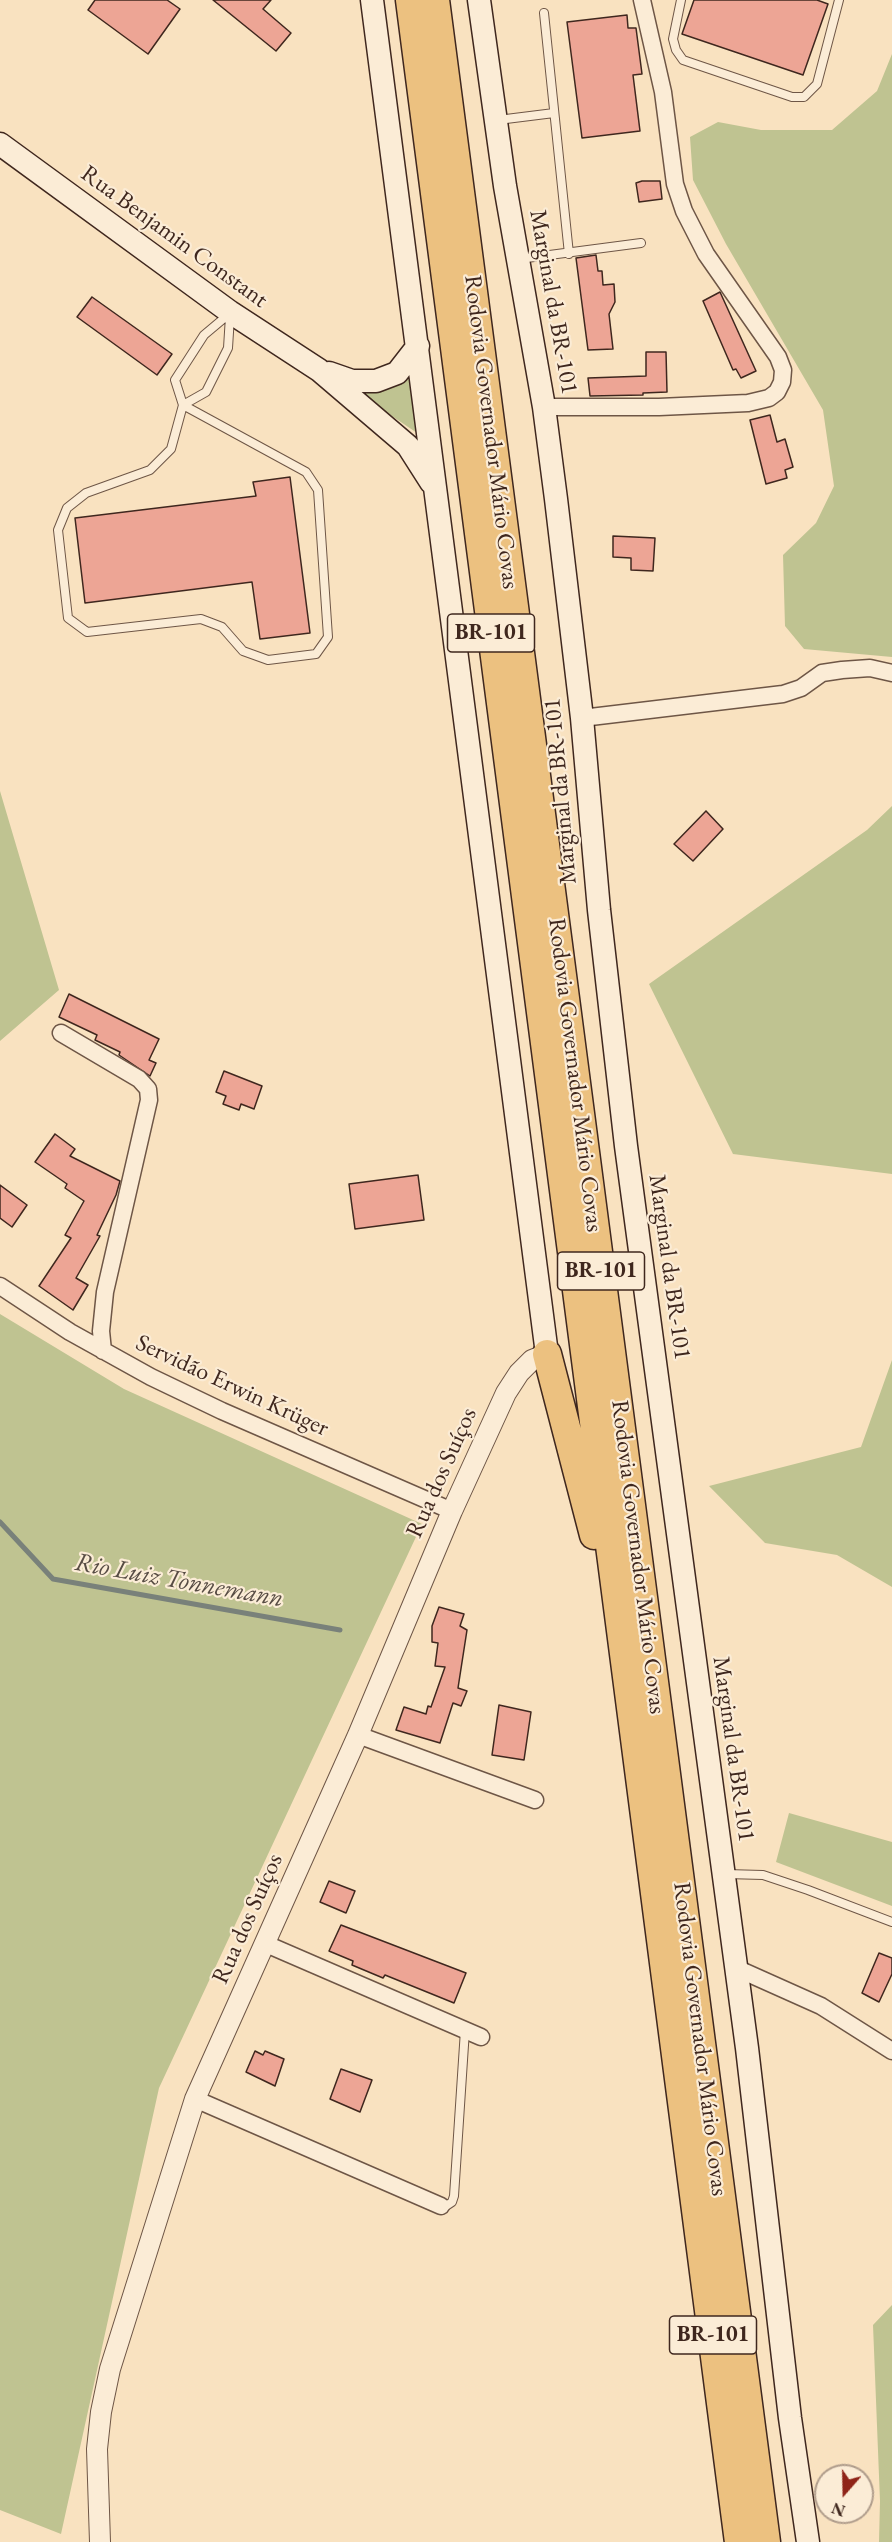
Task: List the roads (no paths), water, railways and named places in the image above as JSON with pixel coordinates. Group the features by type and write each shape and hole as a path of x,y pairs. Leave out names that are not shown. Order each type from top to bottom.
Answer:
{"highway":[{"name":"Rodovia Governador Mário Covas","path":"410,0 739,2542"},
{"name":"Rodovia Governador Mário Covas","path":"435,0 766,2542"},
{"path":"547,1354 626,1661"}],"main road":[{"path":"372,0 547,1354"},
{"name":"Marginal da BR-101","path":"479,0 495,120 544,407 582,718 604,952 626,1146 755,2111 790,2418 808,2542"},
{"name":"Rua Benjamin Constant","path":"0,144 230,312 319,370 408,446 434,486"},
{"name":"Rua Benjamin Constant","path":"319,370 352,381 376,381 397,373 418,346"}],"street":[{"path":"544,407 659,407 748,403 769,398 777,392 782,382 783,370 778,357 706,254 684,211 675,184 663,92 642,0"},
{"path":"582,718 783,694 801,688 822,673 842,669 870,668 892,673"},
{"path":"61,1033 139,1079 148,1089 149,1100 105,1292 101,1331 103,1351"},
{"name":"Servidão Erwin Krüger","path":"0,1286 103,1351 151,1377 222,1411 453,1511"},
{"name":"Rua dos Suíços","path":"100,2542 97,2449 110,2369 195,2099 358,1735 506,1392 519,1373 532,1360 547,1354"},
{"path":"358,1735 535,1800"},
{"path":"266,1944 481,2037"},
{"path":"736,1968 821,2006 892,2051"},
{"path":"195,2099 441,2206"}],"lane":[{"path":"681,0 673,39 676,50 683,60 792,97 804,97 817,84 839,0"},
{"path":"544,13 569,254"},
{"path":"495,120 554,113"},
{"path":"518,259 641,243"},
{"path":"183,405 206,393 228,348 230,312"},
{"path":"183,405 306,472 318,490 328,637 316,654 268,660 243,651 222,627 201,619 87,632 68,618 57,530 67,508 86,493 150,470 171,449 183,405 175,380 204,335 230,312"},
{"path":"723,1874 763,1875 892,1922"},
{"path":"441,2206 452,2202 454,2196 465,2030"}],"waterway":[{"name":"Rio Luiz Tonnemann","path":"0,1522 53,1579 340,1630"}]}
